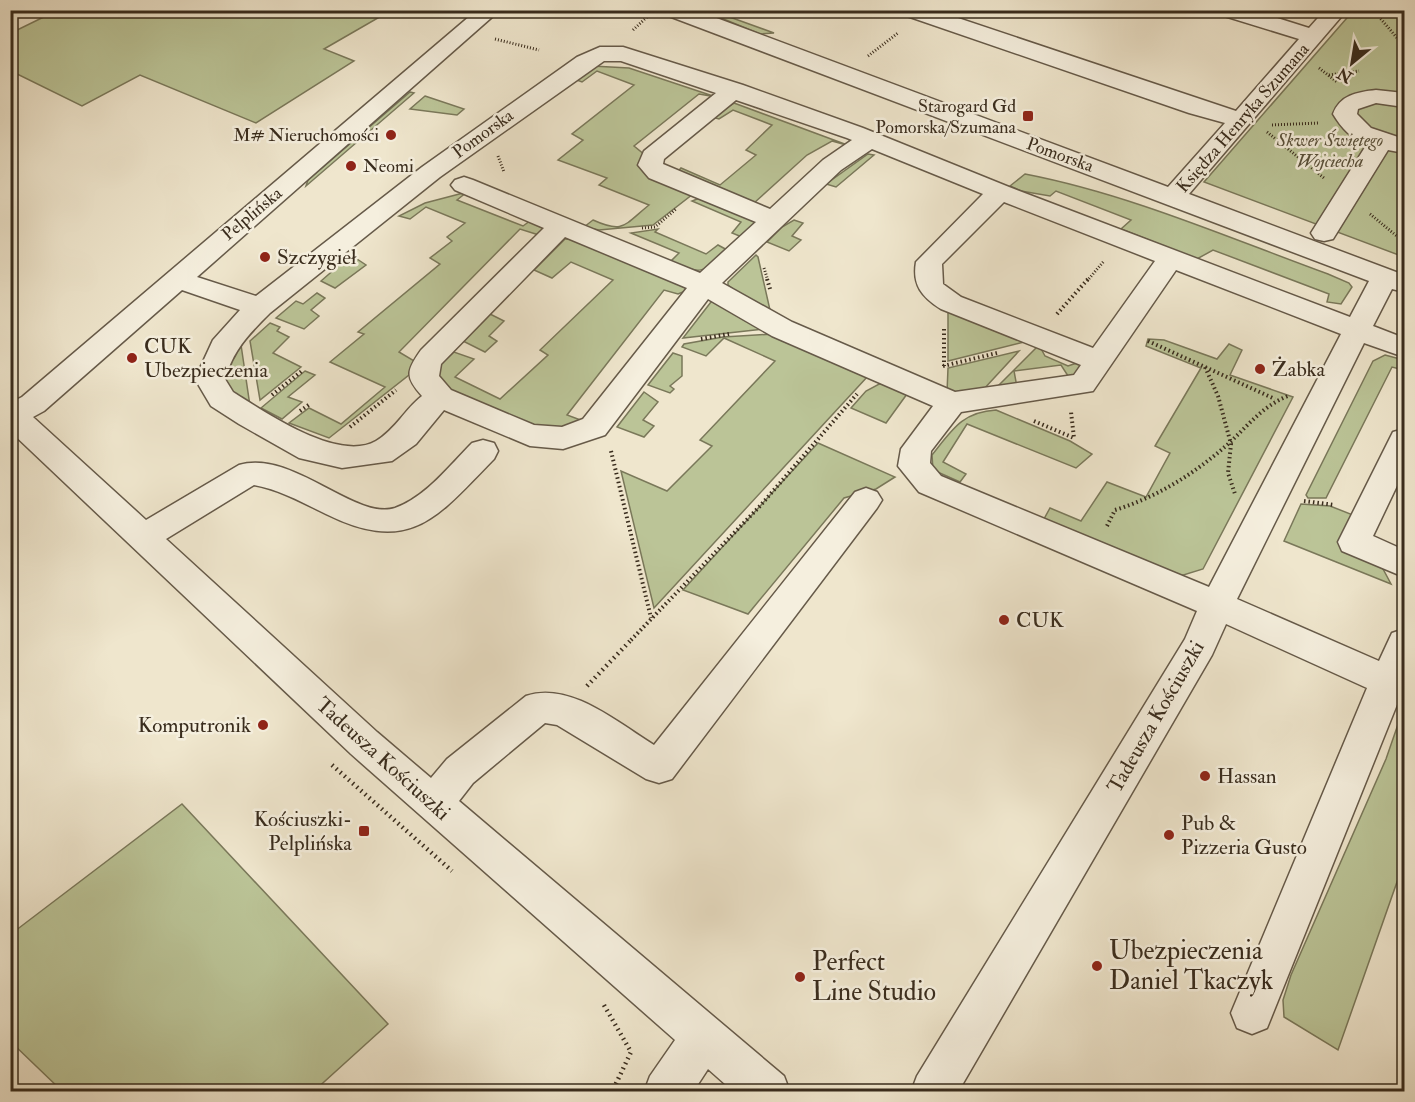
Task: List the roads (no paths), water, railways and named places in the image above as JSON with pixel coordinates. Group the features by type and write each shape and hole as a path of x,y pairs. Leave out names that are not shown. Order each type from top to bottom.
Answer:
{"street":[{"name":"Pelplińska","path":"12,414 33,404 490,10"},
{"name":"Pomorska","path":"674,10 1395,280"},
{"name":"Pomorska","path":"687,10 715,27"},
{"path":"1229,10 1314,37"},
{"name":"Księdza Henryka Szumana","path":"1173,197 1337,10"},
{"path":"918,12 1197,108 1242,120"},
{"name":"Pomorska","path":"441,397 430,405 405,436 381,453 342,458 310,450 222,399 210,379 216,356 229,337 260,307 431,172 585,62 600,54 623,54 735,90 1356,330"},
{"path":"735,90 653,156 650,165 658,173 774,220"},
{"path":"1324,233 1393,144 1363,134 1349,122 1345,114 1348,105 1359,98 1372,96 1404,100"},
{"path":"561,226 431,357 424,367 424,379 441,397 530,435 563,438 594,427 704,285 832,165 869,140"},
{"name":"Pomorska","path":"464,185 704,285 782,329 947,401"},
{"path":"1000,192 928,262 926,276 933,292 1098,361"},
{"path":"1170,258 1083,384 947,401 916,449 914,466 930,484 1217,605 1389,682"},
{"path":"176,279 260,307"},
{"name":"Tadeusza Kościuszki","path":"933,1092 1200,645 1217,605 1356,330 1395,280"},
{"path":"1356,330 1404,348"},
{"name":"Tadeusza Kościuszki","path":"12,414 356,735 768,1092"},
{"path":"1404,440 1354,542 1404,564"},
{"path":"143,537 250,473 280,478 363,518 398,520 434,500 483,452"},
{"path":"433,804 460,771 539,707 564,710 659,767 866,500"},
{"path":"1252,1013 1404,643"},
{"path":"666,1092 703,1036"}],"place":[{"name":"Starogard Gd Pomorska/Szumana","path":"1028,116"},
{"name":"M# Nieruchomości","path":"391,135"},
{"name":"Neomi","path":"351,166"},
{"name":"Szczygieł","path":"265,257"},
{"name":"CUK Ubezpieczenia","path":"132,358"},
{"name":"Żabka","path":"1260,369"},
{"name":"CUK","path":"1004,620"},
{"name":"Komputronik","path":"263,725"},
{"name":"Hassan","path":"1205,776"},
{"name":"Kościuszki- Pelplińska","path":"364,831"},
{"name":"Pub & Pizzeria Gusto","path":"1169,835"},
{"name":"Ubezpieczenia Daniel Tkaczyk","path":"1097,966"},
{"name":"Perfect Line Studio","path":"800,977"}],"park label":[{"name":"Skwer Świętego Wojciecha","path":"1330,150"}]}
